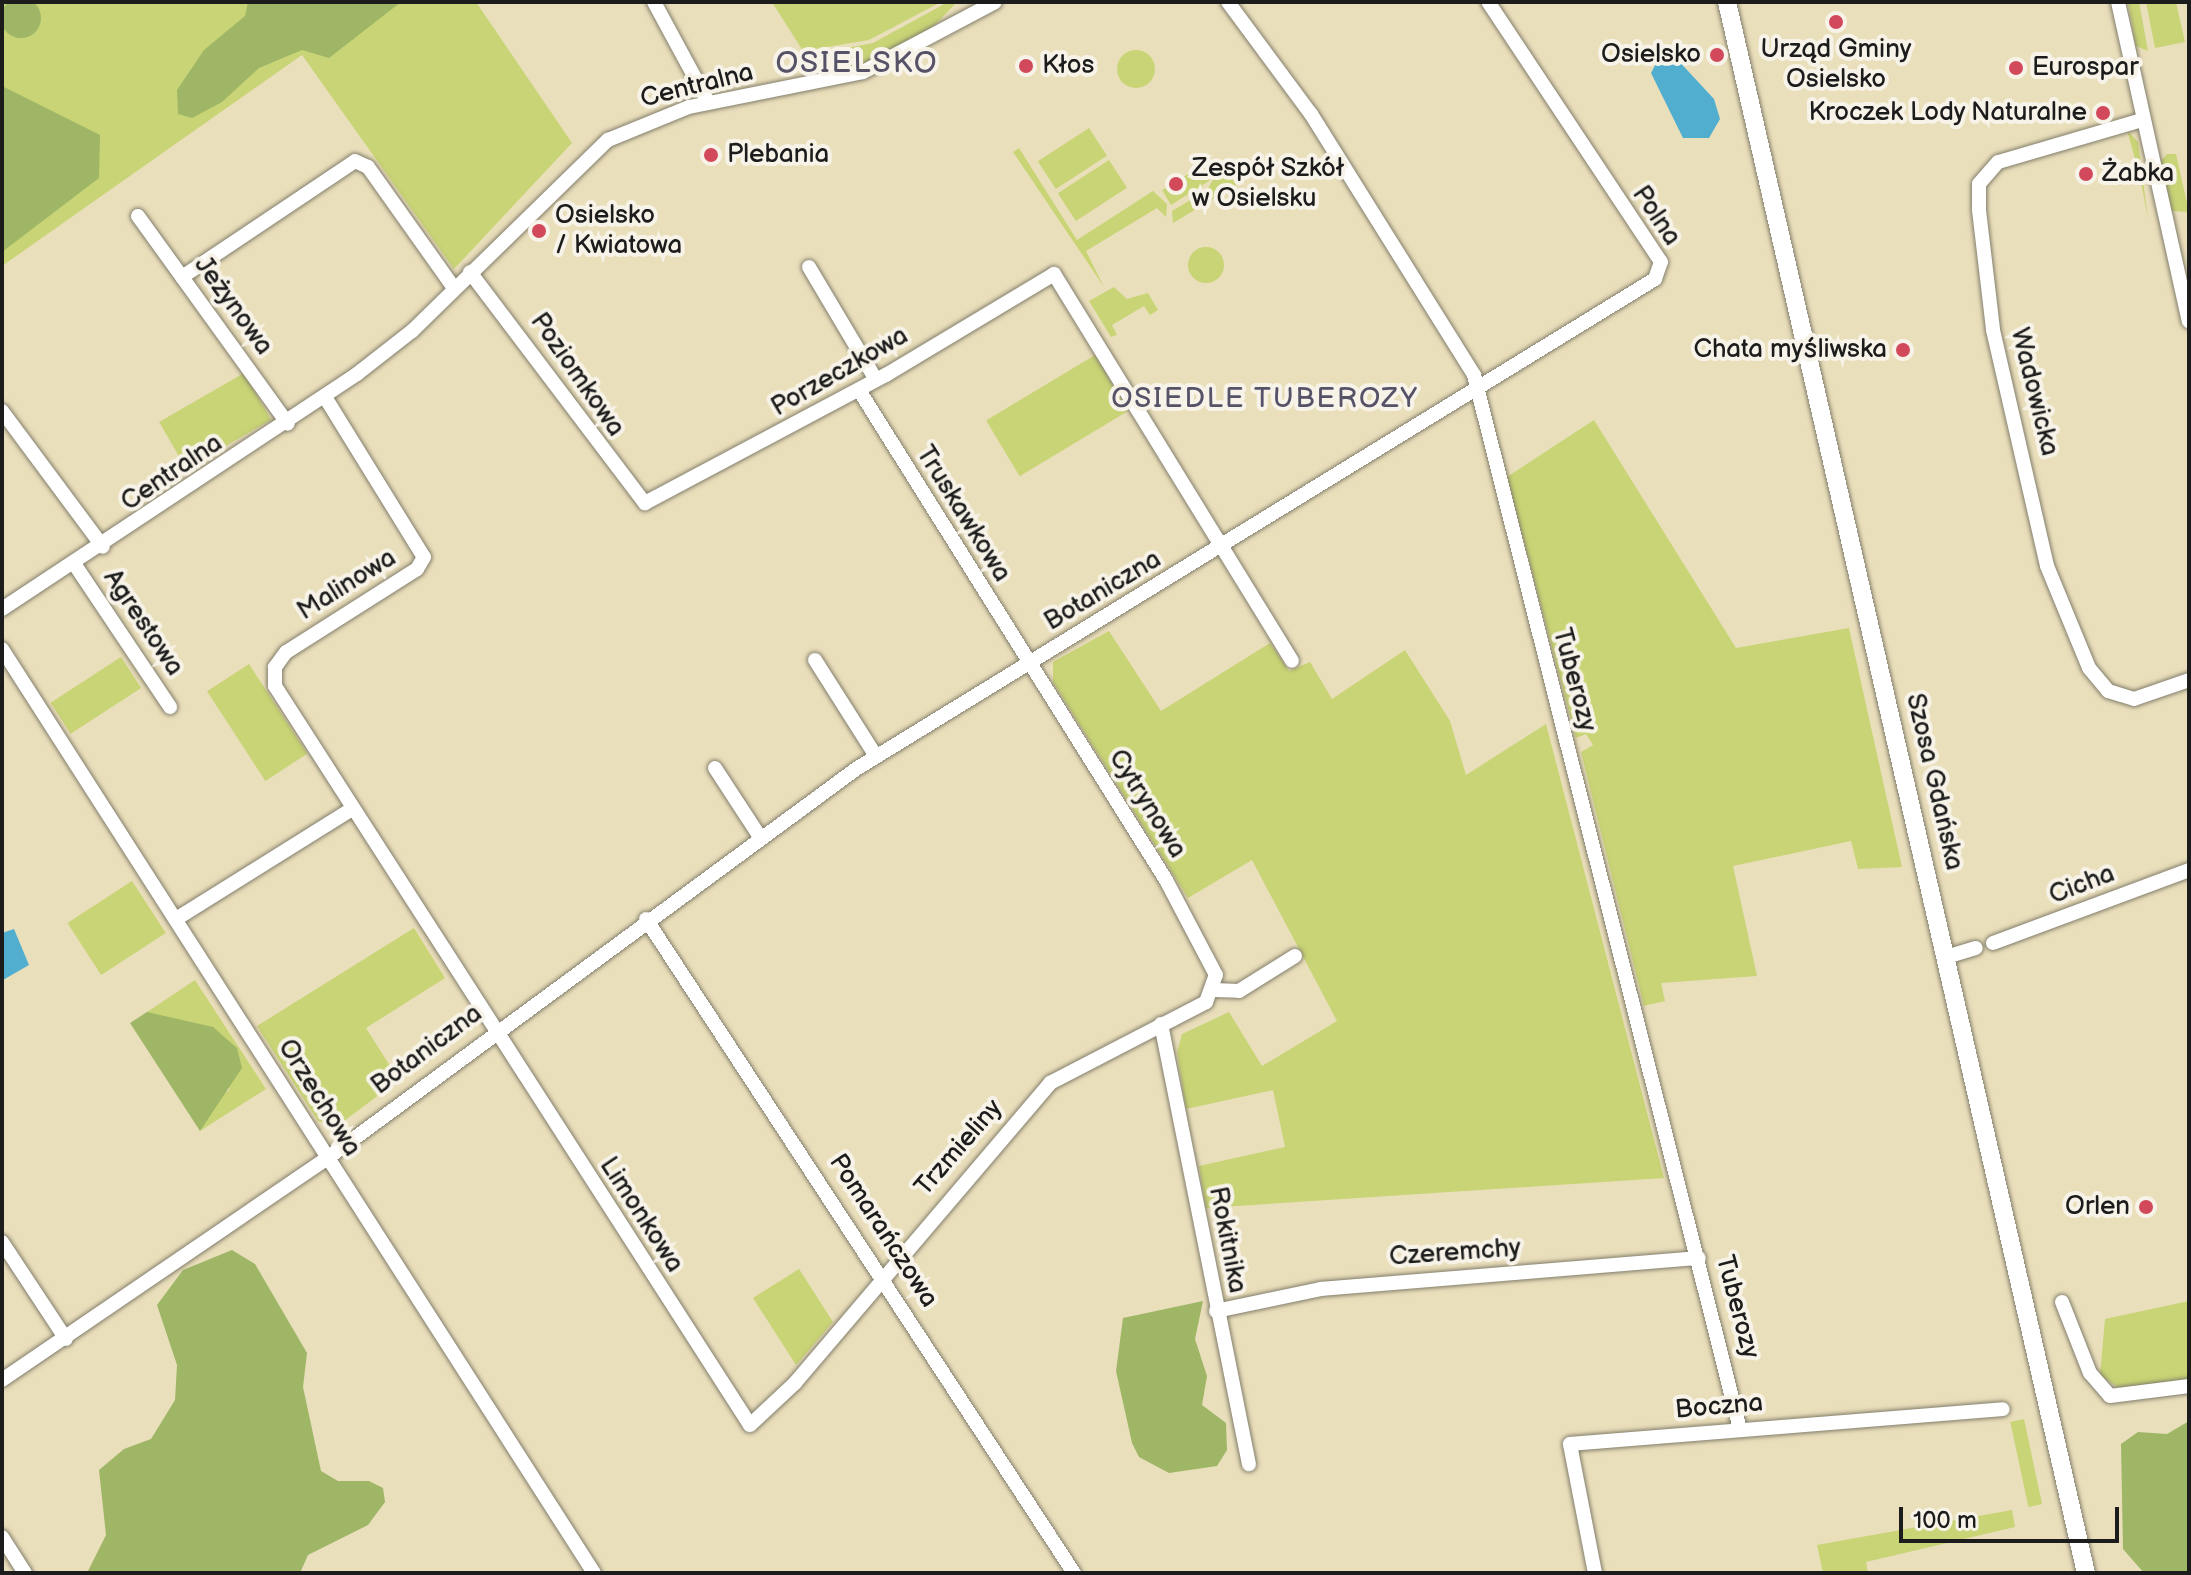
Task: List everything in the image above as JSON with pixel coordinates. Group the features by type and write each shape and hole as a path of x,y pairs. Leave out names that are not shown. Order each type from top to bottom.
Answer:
{"main road":[{"name":"Szosa Gdańska","path":"1727,2 2086,1573"}],"street":[{"path":"654,2 708,102"},
{"name":"Centralna","path":"2,609 103,547 325,397 454,288 596,147 645,122 708,102 863,72 995,2"},
{"name":"Tuberozy","path":"1228,2 1311,114 1470,367 1740,1429"},
{"name":"Polna","path":"1476,392 1662,269 1488,2"},
{"path":"2118,2 2189,321"},
{"name":"Wadowicka","path":"2142,120 1998,162 1979,184 1979,210 1993,330 2047,566 2089,668 2108,691 2134,699 2189,680"},
{"path":"182,277 355,161 368,167 454,288"},
{"name":"Jeżynowa","path":"138,216 288,424"},
{"path":"809,267 876,380"},
{"name":"Poziomkowa","path":"470,272 645,503"},
{"name":"Porzeczkowa","path":"645,503 859,390 1054,274 1222,547"},
{"name":"Truskawkowa","path":"859,390 1031,662"},
{"name":"Botaniczna","path":"2,1380 329,1157 494,1030 876,756 1476,392"},
{"name":"Malinowa","path":"325,397 424,557 417,569 286,652 275,667 279,693 494,1030"},
{"path":"2,411 103,547"},
{"path":"1222,547 1292,661"},
{"name":"Agrestowa","path":"75,565 170,707"},
{"name":"Orzechowa","path":"2,649 594,1573"},
{"path":"815,660 876,756"},
{"name":"Cytrynowa","path":"1031,662 1215,982"},
{"path":"715,768 760,837"},
{"path":"176,919 352,809"},
{"name":"Cicha","path":"1993,943 2189,870"},
{"name":"Pomarańczowa","path":"646,919 884,1278 1074,1573"},
{"path":"1946,957 1976,948"},
{"name":"Trzmieliny","path":"750,1425 884,1278 1050,1083 1206,1002 1215,982 1239,991 1295,956"},
{"name":"Rokitnika","path":"1161,1024 1249,1464"},
{"name":"Limonkowa","path":"494,1030 750,1425"},
{"path":"2,1242 66,1339"},
{"name":"Czeremchy","path":"1216,1311 1321,1289 1699,1258"},
{"path":"2062,1302 2090,1373 2110,1396 2189,1386"},
{"name":"Boczna","path":"1595,1573 1570,1444 2003,1409"},
{"path":"2,1537 25,1573"}],"green space":[{"path":"21,-2 35,4 41,18 35,32 21,38 7,32 1,18 7,4"},
{"path":"2,2 476,2 572,143 454,269 302,55 2,266"},
{"path":"248,2 401,2 329,58 302,50 259,68 222,102 192,118 178,114 177,90 204,50 245,16"},
{"path":"772,2 941,2 869,40 803,51"},
{"path":"948,2 957,2 930,30 879,59 848,70 831,63 831,51 873,43"},
{"path":"2128,2 2139,2 2148,51 2136,46"},
{"path":"2146,2 2176,2 2185,42 2155,48"},
{"path":"1136,50 1149,56 1155,69 1149,82 1136,88 1123,82 1117,69 1123,56"},
{"path":"2,86 100,135 99,178 2,252"},
{"path":"1089,128 1107,156 1056,189 1038,161"},
{"path":"2127,130 2138,142 2148,219 2140,177"},
{"path":"1019,148 1077,240 1153,191 1167,204 1166,217 1157,208 1086,251 1104,287 1013,152"},
{"path":"2167,154 2176,154 2189,212 2171,211 2161,161"},
{"path":"1109,160 1127,188 1076,221 1058,193"},
{"path":"1211,160 1209,181 1171,205 1162,190"},
{"path":"1223,163 1236,185 1173,223 1172,211 1207,190"},
{"path":"1206,247 1218,253 1224,265 1218,277 1206,283 1194,277 1188,265 1194,253"},
{"path":"1114,287 1127,299 1148,293 1158,310 1150,315 1144,306 1112,325 1117,335 1111,337 1089,301"},
{"path":"1095,355 1128,411 1020,476 986,420"},
{"path":"244,373 271,420 186,469 159,422"},
{"path":"1594,420 1736,648 1849,628 1902,867 1858,869 1851,841 1733,866 1757,976 1661,983 1665,1001 1644,1006 1581,752 1593,745 1586,734 1576,738 1507,477"},
{"path":"1109,631 1161,711 1270,643 1289,671 1310,662 1332,699 1405,650 1450,721 1466,775 1546,724 1664,1178 1206,1208 1199,1166 1285,1147 1273,1090 1186,1109 1177,1052 1182,1034 1229,1012 1262,1066 1337,1021 1252,860 1188,898 1053,682 1053,662"},
{"path":"121,657 141,688 71,734 51,703"},
{"path":"249,664 307,754 265,781 207,691"},
{"path":"132,881 166,933 101,975 67,923"},
{"path":"414,928 445,978 366,1028 399,1080 336,1127 318,1121 257,1026"},
{"path":"195,980 266,1089 200,1131 210,1105 230,1089 147,1012"},
{"path":"147,1012 213,1027 237,1048 242,1068 200,1131 130,1023"},
{"path":"232,1250 255,1264 307,1353 303,1387 321,1471 338,1481 369,1481 383,1488 385,1502 368,1525 308,1555 300,1573 87,1573 106,1535 99,1470 124,1449 151,1439 175,1400 177,1365 157,1305 183,1270"},
{"path":"799,1269 833,1322 796,1365 753,1298"},
{"path":"1203,1301 1195,1339 1207,1376 1202,1405 1226,1423 1227,1450 1217,1466 1169,1473 1139,1457 1132,1443 1116,1371 1123,1318"},
{"path":"2189,1301 2189,1379 2123,1391 2100,1375 2105,1319"},
{"path":"2024,1419 2042,1504 2028,1507 2010,1422"},
{"path":"2189,1421 2189,1573 2144,1573 2123,1549 2121,1444 2138,1432 2167,1434"},
{"path":"2012,1510 2015,1527 1866,1562 1868,1573 1823,1573 1817,1545"}],"water":[{"path":"1661,54 1675,57 1714,99 1720,119 1709,138 1683,138 1651,73"},
{"path":"14,929 29,965 3,980 2,933"}],"place":[{"name":"Urząd Gminy Osielsko","path":"1836,22"},
{"name":"Osielsko","path":"1717,55"},
{"name":"Kłos","path":"1026,66"},
{"name":"Eurospar","path":"2016,68"},
{"name":"Kroczek Lody Naturalne","path":"2103,113"},
{"name":"Plebania","path":"711,155"},
{"name":"Żabka","path":"2086,174"},
{"name":"Zespół Szkół w Osielsku","path":"1176,184"},
{"name":"Osielsko / Kwiatowa","path":"539,231"},
{"name":"Chata myśliwska","path":"1903,350"},
{"name":"Orlen","path":"2146,1207"}],"district":[{"name":"OSIELSKO","path":"857,63"},
{"name":"OSIEDLE TUBEROZY","path":"1265,399"}]}
